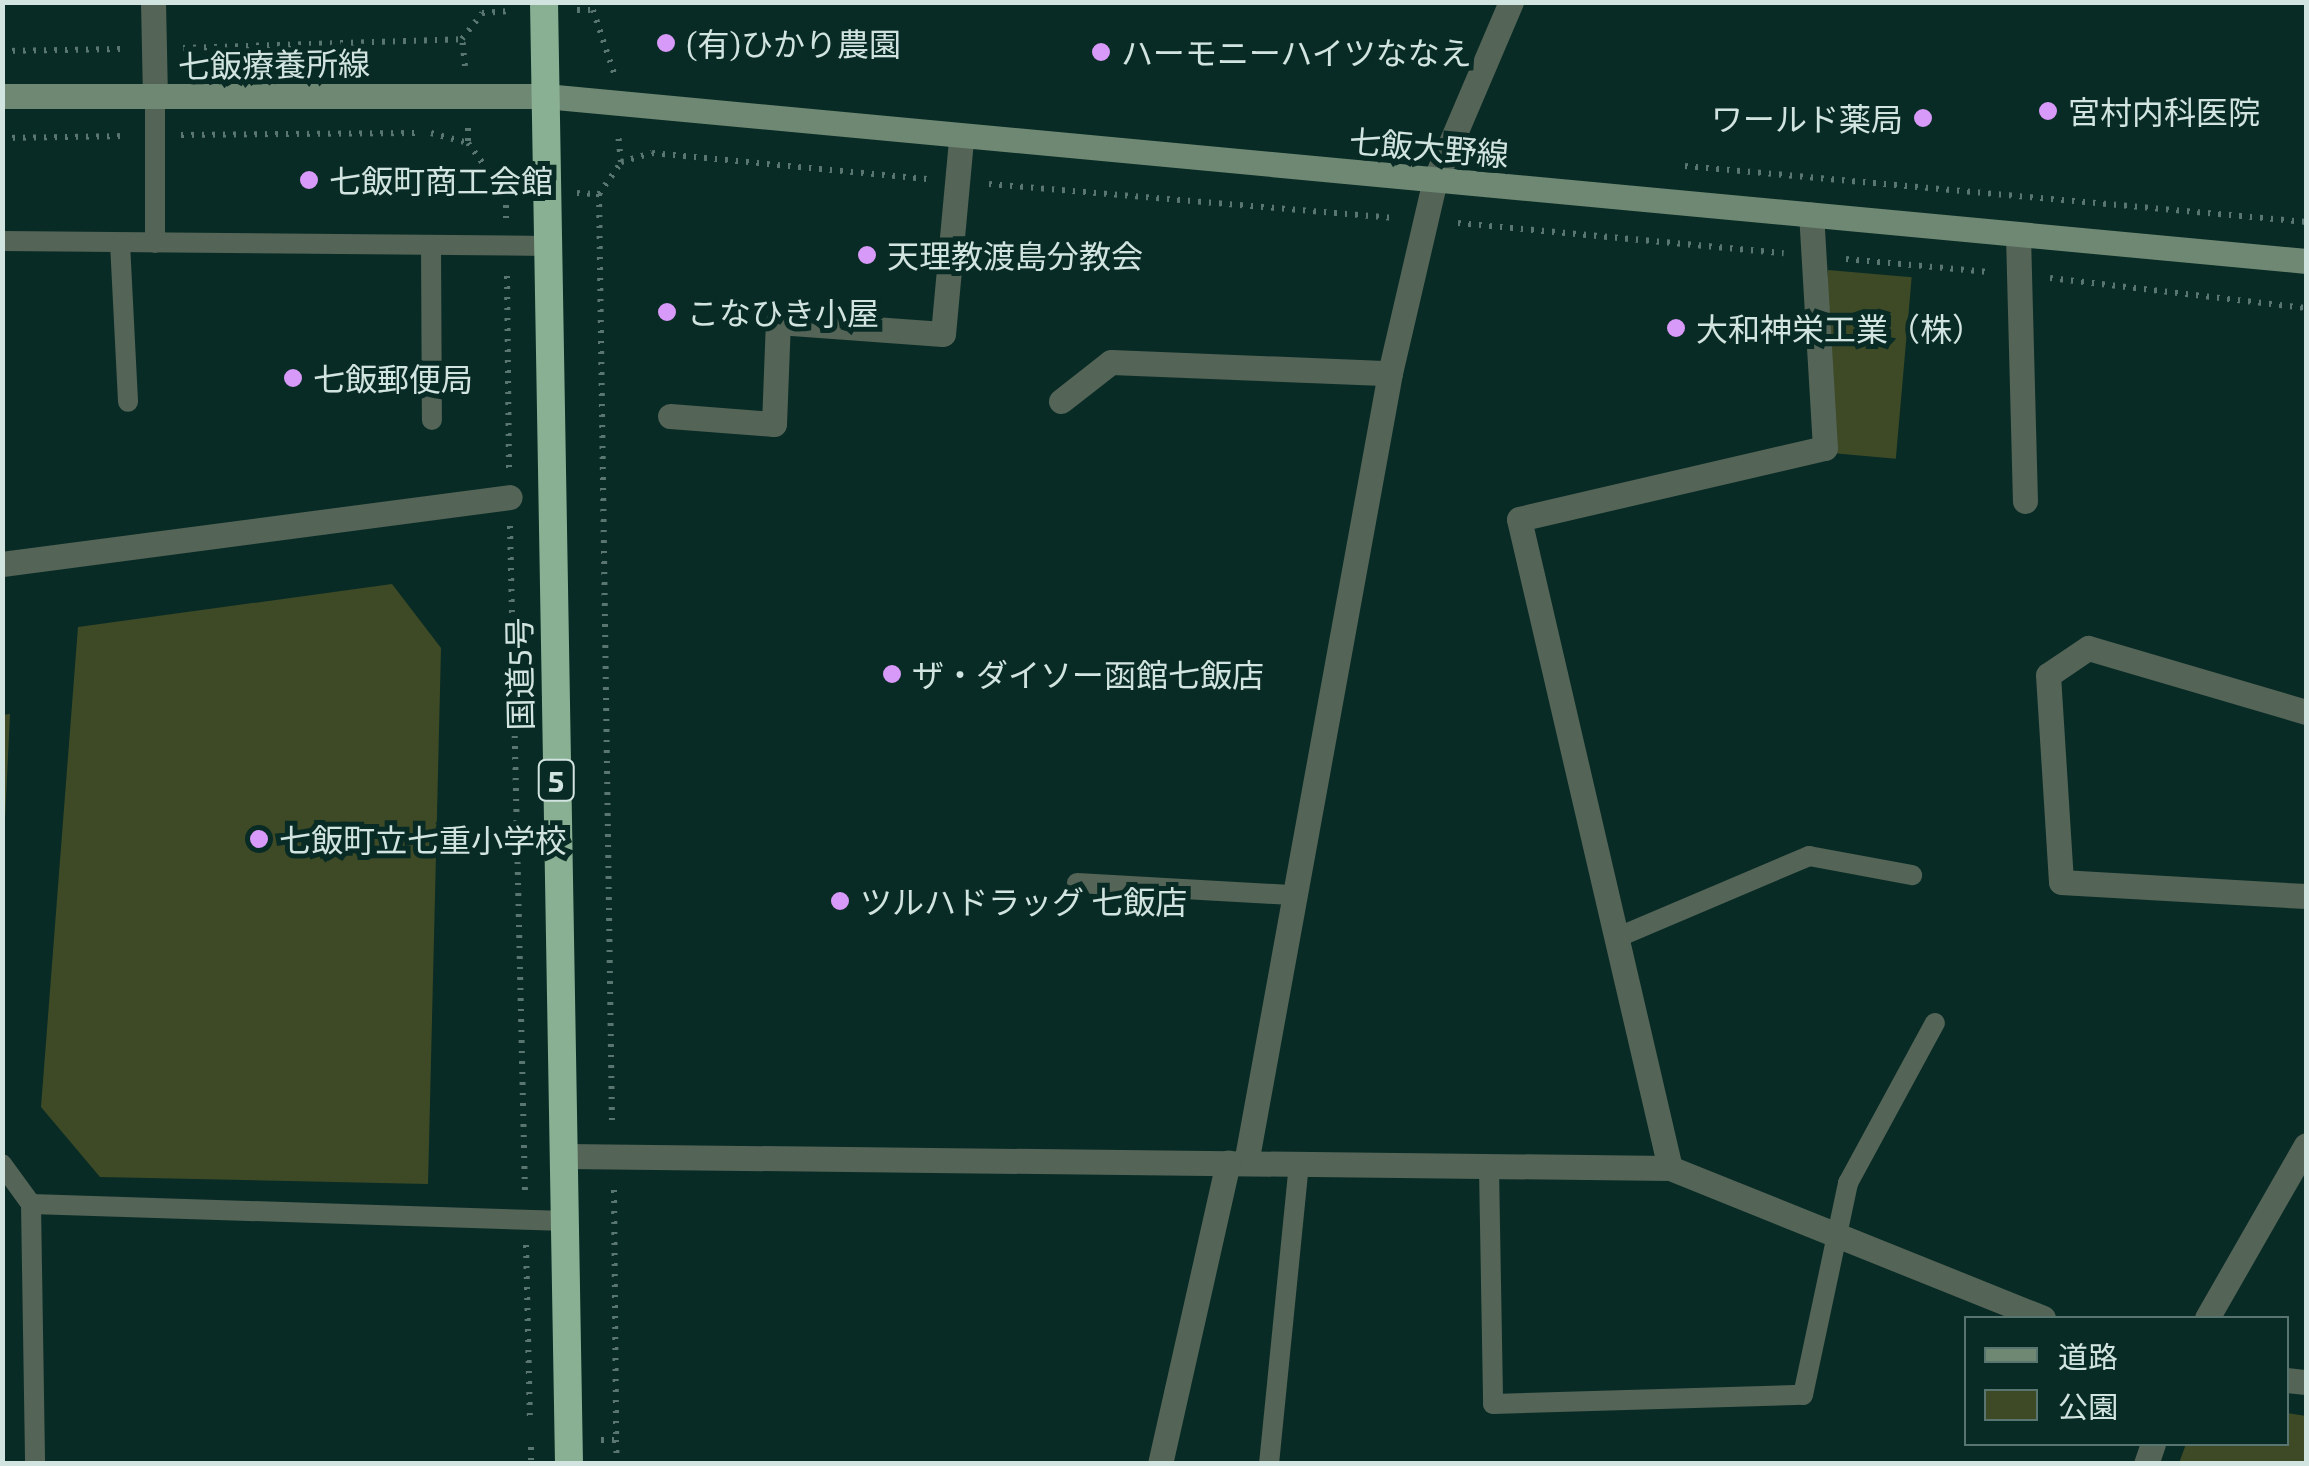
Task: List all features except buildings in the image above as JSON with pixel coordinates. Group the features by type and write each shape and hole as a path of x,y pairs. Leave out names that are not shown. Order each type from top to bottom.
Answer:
{"highway":[{"name":"国道5号","path":"544,2 566,1156 568,1464"}],"main road":[{"name":"七飯療養所線","path":"2,96 545,96"},
{"name":"七飯大野線","path":"545,96 961,140 2306,261"}],"street":[{"path":"153,2 155,98"},
{"path":"1160,1464 1237,1163 1295,895 1390,373 1435,180 1511,2"},
{"path":"670,416 774,424 778,322 943,334 961,140"},
{"path":"1670,1168 1519,519 1825,448 1811,214"},
{"path":"2018,234 2025,501"},
{"path":"1060,401 1110,362 1390,373"},
{"path":"2,564 510,497"},
{"path":"2306,712 2088,648 2048,675 2061,882 2306,896"},
{"path":"2207,1316 2306,1145"},
{"path":"566,1156 1670,1168 2038,1316"}],"lane":[{"path":"155,98 155,243"},
{"path":"2,241 548,246"},
{"path":"120,243 128,402"},
{"path":"431,246 432,420"},
{"path":"1616,938 1809,856 1912,875"},
{"path":"1077,882 1295,895"},
{"path":"1489,1168 1493,1404 1804,1395 1832,1230 1848,1183 1935,1023"},
{"path":"2,1164 31,1204 35,1464"},
{"path":"1269,1464 1299,1164"},
{"path":"31,1204 567,1221"}],"path":[{"path":"2,51 462,40"},
{"path":"2,138 435,132 468,143"},
{"path":"621,162 652,153 1426,220 2019,275 2306,308"},
{"path":"531,1440 506,194 547,192"},
{"path":"599,194 616,1440"}],"green space":[{"path":"1828,270 1912,277 1896,459 1812,451"},
{"path":"392,584 441,648 428,1184 100,1177 41,1107 78,627"},
{"path":"10,714 3,861 2,715"},
{"path":"2289,1413 2306,1416 2306,1463 2179,1463 2185,1446 2289,1446"}],"place":[{"name":"(有)ひかり農園","path":"666,43"},
{"name":"ハーモニーハイツななえ","path":"1101,52"},
{"name":"宮村内科医院","path":"2048,111"},
{"name":"ワールド薬局","path":"1923,118"},
{"name":"七飯町商工会館","path":"309,180"},
{"name":"天理教渡島分教会","path":"867,255"},
{"name":"こなひき小屋","path":"667,312"},
{"name":"大和神栄工業（株）","path":"1676,328"},
{"name":"七飯郵便局","path":"293,378"},
{"name":"ザ・ダイソー函館七飯店","path":"892,674"},
{"name":"七飯町立七重小学校","path":"259,839"},
{"name":"ツルハドラッグ 七飯店","path":"840,901"}]}
